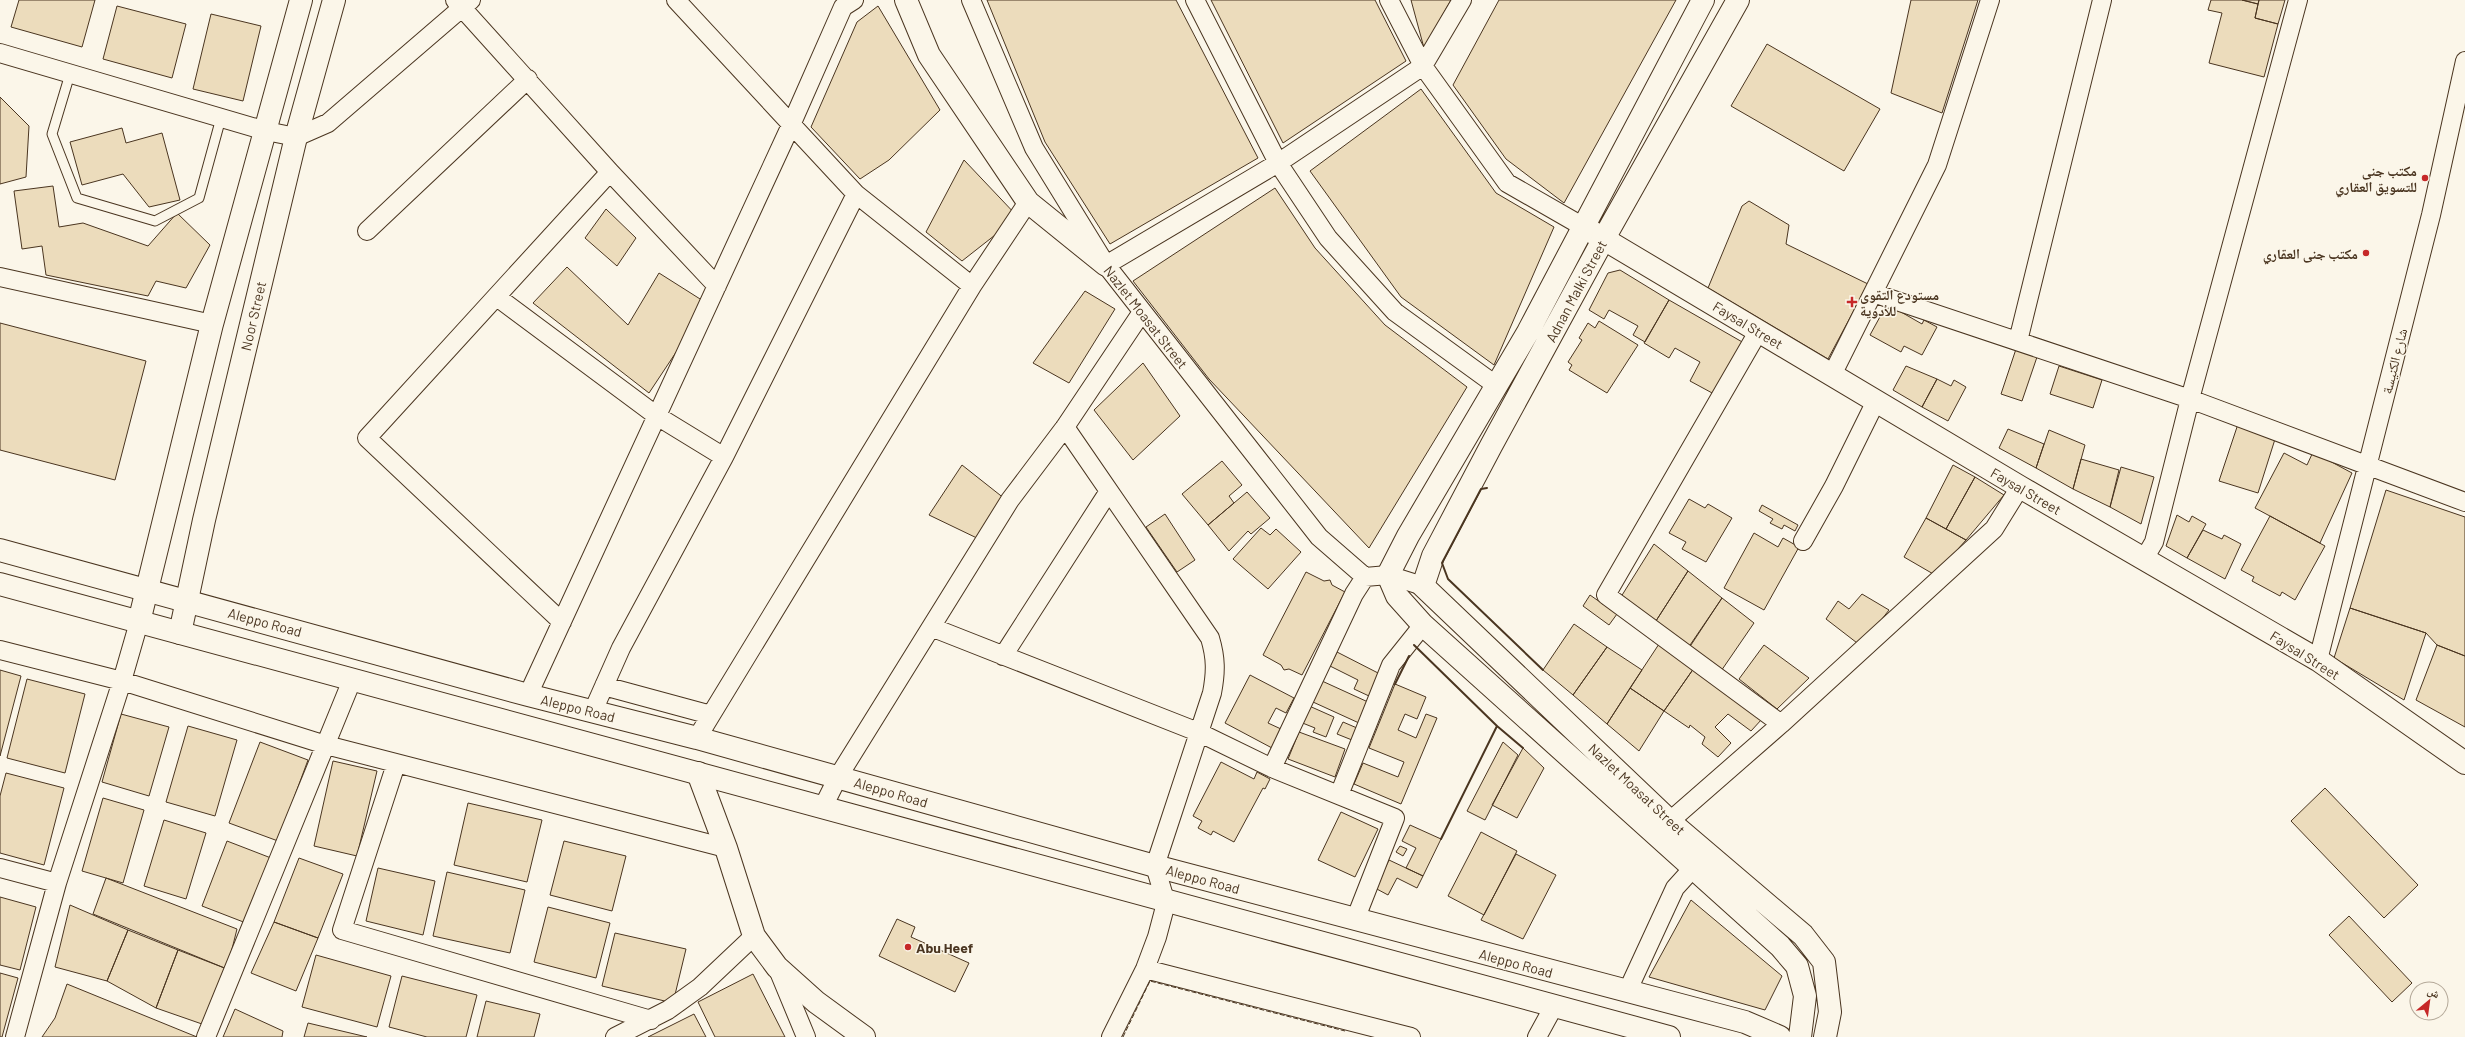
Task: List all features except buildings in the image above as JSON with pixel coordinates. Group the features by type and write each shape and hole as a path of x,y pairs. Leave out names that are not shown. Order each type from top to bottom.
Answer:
{"main road":[{"path":"138,622 212,324 301,0"},
{"name":"Noor Street","path":"180,633 186,600 296,137 334,0"},
{"path":"906,0 929,55 1028,202 1106,265"},
{"name":"Adnan Malki Street","path":"1388,575 1408,536 1497,386 1703,0"},
{"name":"Adnan Malki Street","path":"1423,586 1433,556 1603,240 1738,0"},
{"name":"Faysal Street","path":"1582,226 1603,240 2020,487 2318,660 2465,763"},
{"name":"Aleppo Road","path":"0,550 528,695 697,738 1155,866 1745,1022 1780,1037"},
{"name":"Nazlet Moasat Street","path":"1388,575 1397,596 1424,625 1780,946 1796,966 1805,996 1800,1037"},
{"path":"0,584 823,807 1166,903 1669,1037"},
{"name":"Nazlet Moasat Street","path":"1423,586 1670,821 1803,935 1824,962 1830,1012 1825,1037"},
{"path":"698,774 726,848 754,936 776,967 816,1002 864,1037"}],"street":[{"path":"676,0 856,194 972,286"},
{"name":"Nazlet Moasat Street","path":"971,0 1034,148 1106,265 1142,312 1319,537 1365,577 1388,575 1423,586"},
{"path":"1195,0 1278,163 1328,238 1395,312 1497,386"},
{"path":"1389,0 1423,66 1507,183 1582,226"},
{"path":"1106,265 1278,163 1423,66 1462,0"},
{"path":"1832,375 1937,165 1990,0"},
{"path":"2018,341 2102,0"},
{"path":"2144,559 2154,542 2190,399 2298,0"},
{"path":"0,53 266,131 296,137 328,124 463,2 610,172 717,286"},
{"path":"528,695 791,125 845,2"},
{"name":"شارع الكنيسة","path":"2318,660 2431,215 2465,61"},
{"path":"367,231 528,79"},
{"path":"562,622 367,438 610,172"},
{"path":"593,711 621,648 724,457 856,194"},
{"path":"697,738 972,286 1028,202"},
{"path":"0,277 212,324"},
{"path":"1873,293 2190,399 2465,502"},
{"path":"497,297 657,416 724,457"},
{"path":"823,807 838,777 1010,500 1065,427 1142,312"},
{"path":"1758,332 1606,595 1781,724"},
{"path":"1803,541 1834,486 1876,401"},
{"path":"1065,427 1210,638 1215,653 1216,669 1212,693 1155,866 1166,903 1145,969 1111,1037"},
{"path":"1670,821 1781,724 1994,529 2020,487"},
{"path":"1003,656 1109,491"},
{"path":"1272,768 1354,594 1365,577"},
{"path":"15,1037 56,883 122,681 138,622"},
{"path":"1339,795 1391,665 1424,625"},
{"path":"931,627 1198,732 1272,768 1395,818 1355,920"},
{"path":"0,650 122,681 326,745 726,848"},
{"path":"206,1037 352,680"},
{"path":"604,686 711,716"},
{"path":"396,764 342,930 651,1020"},
{"path":"1627,992 1675,888 1694,867"},
{"path":"0,868 56,883"},
{"path":"617,1037 651,1020 700,987 754,936"},
{"path":"776,967 806,1037"},
{"path":"1145,969 1374,1033 1411,1037"},
{"path":"1537,1037 1554,1006"}],"lane":[{"path":"70,74 52,134 77,198 155,221 199,198 221,118"}],"fence":[{"path":"1123,1037 1150,981 1345,1031"}],"wall":[{"path":"1487,488 1481,489 1442,563 1448,579 1543,670"},
{"path":"1414,645 1497,726"},
{"path":"1395,684 1409,656"},
{"path":"1441,839 1497,726 1523,748"}],"place":[{"name":"مكتب جنى للتسويق العقاري","path":"2425,178"},
{"name":"مكتب جنى العقاري","path":"2366,253"},
{"name":"مستودع التقوى للأدوية","path":"1852,302"},
{"name":"Abu Heef","path":"908,947"}]}
